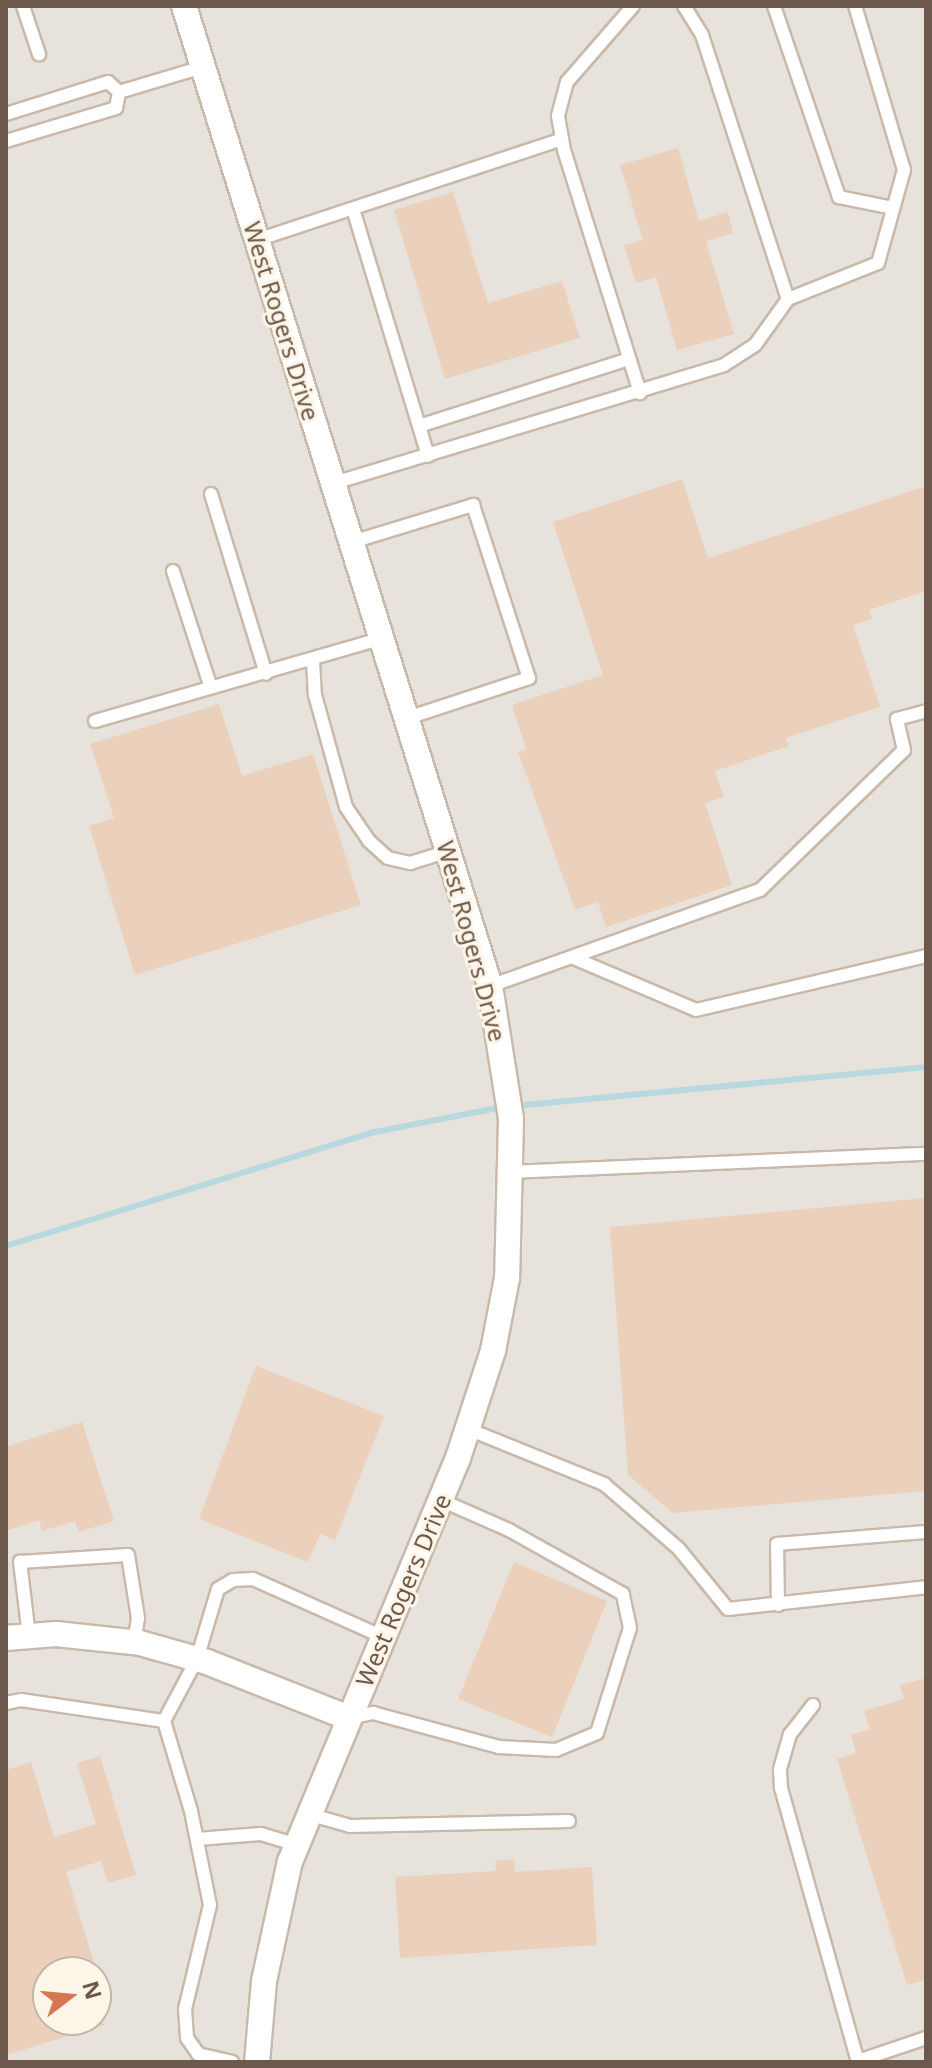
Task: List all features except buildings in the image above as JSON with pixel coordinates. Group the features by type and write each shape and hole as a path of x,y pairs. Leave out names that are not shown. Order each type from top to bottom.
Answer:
{"street":[{"name":"West Rogers Drive","path":"184,6 490,986 511,1107 501,1316 468,1429 441,1500 296,1845 276,1914 257,2062"},
{"path":"18,1637 134,1642 197,1659 349,1718"}],"lane":[{"path":"23,6 39,54"},
{"path":"633,6 567,82 558,116 562,139 640,393"},
{"path":"684,6 702,35 788,299"},
{"path":"774,6 839,197 893,208"},
{"path":"334,483 640,393 724,365 755,345 788,299 878,263 904,170 855,6"},
{"path":"119,92 203,67"},
{"path":"6,114 108,82 119,92"},
{"path":"6,141 116,108 119,92"},
{"path":"257,240 562,139"},
{"path":"353,209 428,456"},
{"path":"419,426 629,359"},
{"path":"211,494 266,674"},
{"path":"352,542 473,505 529,678 407,718"},
{"path":"173,571 210,685"},
{"path":"95,721 210,685 266,674 383,638"},
{"path":"313,660 315,695 346,807 369,841 388,858 410,863 449,851"},
{"path":"490,986 576,959 760,890 904,750 897,719 926,711"},
{"path":"576,959 696,1010 926,956"},
{"path":"510,1172 926,1154"},
{"path":"468,1429 604,1484 679,1549 728,1609 926,1587"},
{"path":"349,1718 373,1713 499,1747 556,1750 597,1733 630,1628 623,1594 509,1530 441,1500"},
{"path":"778,1605 777,1544 926,1532"},
{"path":"18,1637 20,1562 128,1555 138,1618 134,1642"},
{"path":"232,2062 198,2054 187,2038 185,2009 210,1905 197,1839 164,1721 197,1659 218,1589 233,1580 253,1579 383,1637"},
{"path":"6,1703 21,1700 164,1721"},
{"path":"813,1705 790,1734 780,1770 781,1788 858,2062 926,2038"},
{"path":"308,1814 350,1826 569,1821"},
{"path":"197,1839 261,1834 296,1845"}],"shaded area":[{"path":"6,6 926,6 926,2062 6,2062"}],"waterway":[{"path":"514,1106 926,1067"},
{"path":"6,1246 370,1133 503,1107"}]}
